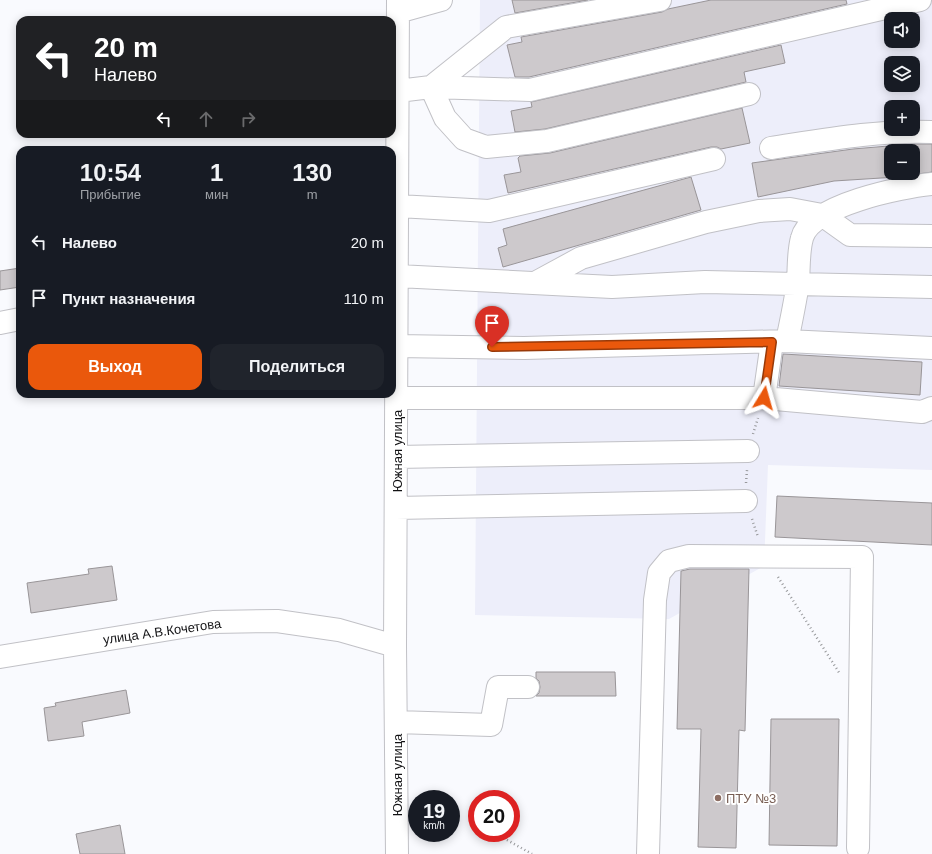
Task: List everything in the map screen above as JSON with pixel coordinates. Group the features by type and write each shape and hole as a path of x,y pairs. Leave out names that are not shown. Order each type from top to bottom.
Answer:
{"street":[{"path":"398,6 441,0"},
{"path":"431,87 506,28 660,0"},
{"path":"398,91 431,87 530,90 920,0"},
{"name":"Южная улица","path":"397,854 396,264 398,206 398,6"},
{"path":"431,87 445,118 464,139 486,147 547,141 748,94"},
{"path":"771,148 844,138 915,131 932,132"},
{"path":"398,206 489,211 714,159"},
{"path":"764,398 798,284 802,237 808,225 822,215 863,197 932,184"},
{"path":"535,283 581,258 706,222 759,211 790,209 822,215 850,235 932,236"},
{"path":"396,264 535,283 612,287 705,282 932,288"},
{"path":"0,323 16,321"},
{"path":"397,346 524,348 780,341 932,348"},
{"path":"397,398 764,398 922,412 932,408"},
{"path":"396,457 748,452"},
{"path":"396,508 746,500"},
{"path":"648,854 655,600 659,573 669,561 689,556 862,557 858,848"},
{"name":"улица А.В.Кочетова","path":"0,656 213,622 277,621 339,630 396,646"},
{"path":"396,722 491,725 498,687 528,687"}],"path":[{"path":"511,842 532,854"}],"shaded area":[{"path":"480,0 932,0 932,470 768,465 764,566 669,619 475,615"}],"building":[{"path":"512,0 588,0 515,13"},
{"path":"711,0 846,0 847,4 529,77 515,77 507,45 522,42 521,37 662,12 668,9"},
{"path":"781,45 785,63 744,72 746,82 545,129 515,132 511,111 532,107 531,102"},
{"path":"742,108 750,143 721,149 711,147 508,193 504,175 521,172 518,158 520,156 550,153"},
{"path":"920,144 932,144 932,172 920,174"},
{"path":"884,146 884,178 834,181 758,197 752,163 853,149"},
{"path":"691,177 701,210 503,267 498,248 507,245 503,229"},
{"path":"16,269 16,288 0,290 0,271"},
{"path":"783,354 922,362 920,395 779,386"},
{"path":"777,496 932,503 932,545 775,537"},
{"path":"112,566 117,600 31,613 27,583 89,574 88,569"},
{"path":"690,569 749,569 745,731 739,730 736,848 698,847 701,729 677,729 681,571"},
{"path":"536,672 615,672 616,696 536,696 539,693 540,687 539,681 536,678"},
{"path":"126,690 130,713 82,722 84,736 48,741 44,708 56,706 55,703"},
{"path":"771,719 839,719 837,846 769,845"},
{"path":"120,825 125,854 80,854 76,834"}],"place":[{"name":"ПТУ №3","path":"718,798"}],"route":[{"path":"492,347 524,348 772,342 764,398"}]}
